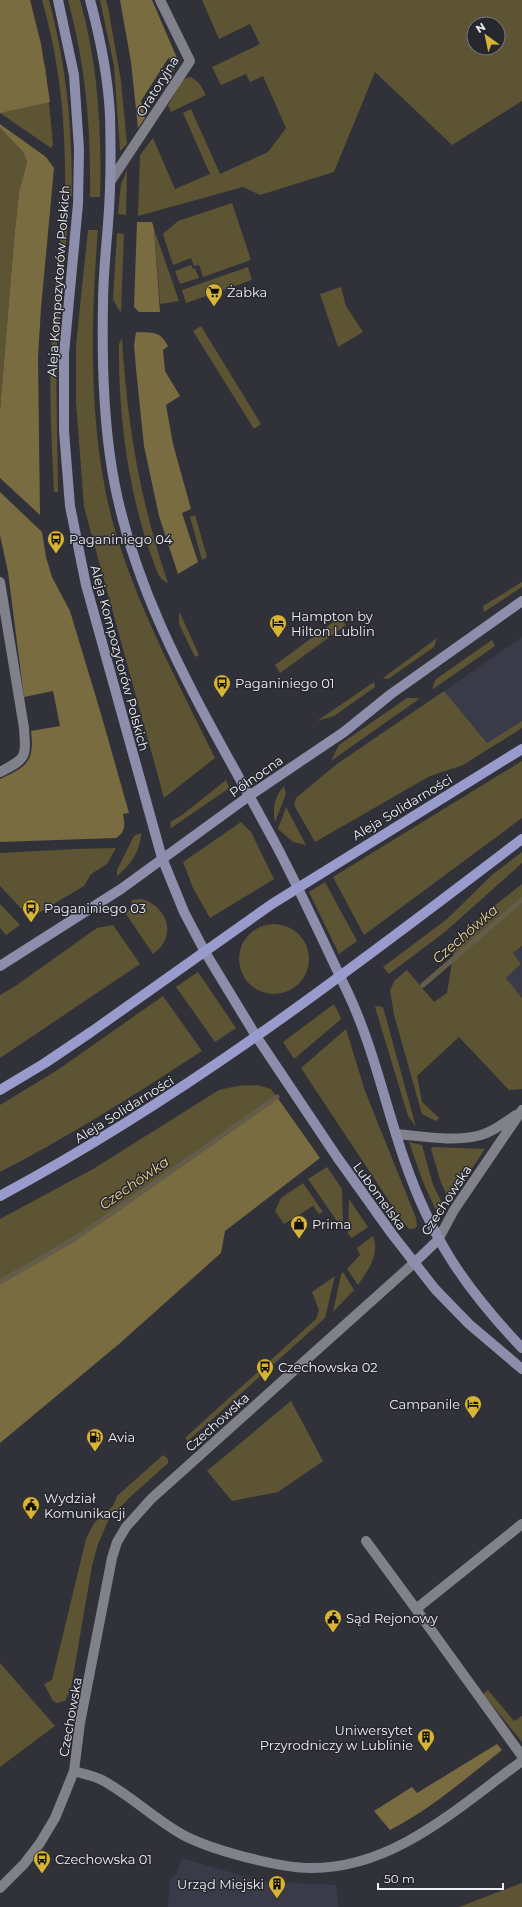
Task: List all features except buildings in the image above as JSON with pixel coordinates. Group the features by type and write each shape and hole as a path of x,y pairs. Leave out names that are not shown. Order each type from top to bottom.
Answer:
{"main road":[{"name":"Aleja Solidarności","path":"205,952 297,888 522,749"},
{"path":"340,977 522,839"},
{"path":"0,1090 45,1063 205,952"},
{"name":"Aleja Solidarności","path":"0,1196 117,1130 340,977"}],"street":[{"name":"Aleja Kompozytorów Polskich","path":"58,0 74,75 80,149 78,204 64,354 64,431 70,506 86,585 162,858 184,912 205,952"},
{"path":"90,0 100,42 110,112 110,182 102,302 104,394 110,459 116,491 135,560 153,605 199,705 297,888"},
{"name":"Oratoryjna","path":"110,182 190,61 160,0"},
{"path":"0,582 24,728 26,750 19,762 0,772"},
{"name":"Północna","path":"0,966 121,889 249,796 344,732 391,694 522,601"},
{"name":"Lubomelska","path":"297,888 363,1028 414,1186 438,1240 457,1272 475,1295 522,1348"},
{"name":"Lubomelska","path":"205,952 256,1036 337,1157 414,1263 469,1324 522,1369"},
{"name":"Czechowska","path":"396,1134 461,1138 479,1136 521,1112"},
{"name":"Czechowska","path":"0,1888 24,1864 46,1832 63,1801 74,1771 80,1723 85,1704 106,1584 117,1542 126,1527 151,1498 438,1240 454,1210 521,1112"},
{"path":"416,1609 522,1524"},
{"path":"366,1541 522,1756"},
{"path":"74,1771 101,1779 162,1822 200,1842 232,1854 265,1862 309,1868 334,1867 359,1862 404,1844 425,1832 522,1761"}],"shaded area":[{"path":"0,0 30,0 46,71 53,145 51,148 0,113"},
{"path":"0,0 30,0 41,44 50,102 0,113"},
{"path":"42,0 49,0 64,74 71,145 72,196 65,196 61,97 54,49"},
{"path":"68,0 80,0 91,48 98,97 100,197 90,197 90,146 86,98 79,50"},
{"path":"100,0 106,0 108,7 121,81 127,144 120,151 114,66"},
{"path":"120,0 152,0 177,58 176,67 172,73 169,57 141,101 145,118 138,128 131,62"},
{"path":"202,0 522,0 522,101 452,145 375,72 334,172 260,195 243,187 138,216 140,155 153,138 175,189 210,174 183,113 191,109 220,174 268,152 286,128 263,76 250,82 246,74 221,85 212,67 260,44 250,24 219,39"},
{"path":"191,77 199,83 206,95 171,112 168,105 182,81"},
{"path":"0,124 46,157 54,168 38,357 40,515 0,478 0,410 14,240 19,192 27,162 23,152 0,128"},
{"path":"0,128 23,152 27,162 19,192 0,410"},
{"path":"127,170 126,215 118,214 121,184"},
{"path":"232,203 251,260 203,277 199,265 194,266 191,258 173,265 163,234 178,221"},
{"path":"64,211 69,212 56,357 58,492 54,492 50,372 56,283"},
{"path":"137,222 152,222 154,229 160,312 139,312 134,307"},
{"path":"154,229 179,301 160,304"},
{"path":"88,230 98,230 95,267 93,345 94,385 96,424 108,501 117,537 149,622 215,758 164,798 84,507 76,402 76,345"},
{"path":"117,233 124,234 121,312 113,299"},
{"path":"191,265 193,269 195,268 199,278 180,284 175,271"},
{"path":"248,267 252,280 186,303 182,290"},
{"path":"341,287 346,306 363,332 338,347 320,294"},
{"path":"201,326 261,424 254,429 193,331"},
{"path":"136,332 155,333 162,337 165,341 168,346 163,350 165,371 180,396 166,405 173,444 191,509 182,513 198,562 178,574 159,516 144,446 134,345"},
{"path":"122,338 127,401 136,462 142,492 168,583 161,578 155,567 136,505 126,451 120,397 119,344"},
{"path":"0,492 42,532 46,557 52,577 70,611 129,813 123,814 124,828 122,833 116,838 0,842 0,779 16,771 27,762 32,750 31,731 60,726 53,691 24,697 8,572 0,535"},
{"path":"195,515 207,557 202,560 190,517"},
{"path":"522,582 522,587 484,612 483,606"},
{"path":"179,611 199,655 195,657 179,624"},
{"path":"340,617 346,625 280,673 275,665"},
{"path":"522,637 522,721 487,743 444,691"},
{"path":"437,638 434,647 388,679 383,678"},
{"path":"492,640 495,646 433,689 436,679"},
{"path":"374,682 375,687 334,716 317,721"},
{"path":"444,691 487,743 522,721 522,728 463,765 430,776 315,842 294,805 296,798 337,764"},
{"path":"407,698 419,699 331,761 339,745"},
{"path":"522,761 522,818 364,935 333,877"},
{"path":"226,780 229,787 228,789 171,828 170,822 182,815"},
{"path":"284,786 286,794 275,822 274,813 276,798"},
{"path":"286,807 306,845 293,842 278,829"},
{"path":"241,822 251,832 274,879 210,918 193,888 183,862"},
{"path":"141,833 141,839 134,857 117,876 117,870 134,836"},
{"path":"116,848 107,864 91,874 84,886 30,918 0,886 0,853"},
{"path":"522,852 522,863 446,931 389,974 383,967 447,919 492,875"},
{"path":"325,882 357,941 339,954 309,892"},
{"path":"522,884 522,946 513,953 521,964 506,978 522,998 522,1089 509,1090 459,1037 417,1076 422,1102 439,1118 436,1121 422,1114 394,1015 390,990 395,980 407,970 434,1002 447,993 454,950 471,924"},
{"path":"142,899 151,903 158,909 164,916 167,924 165,940 161,947 153,954 126,914 131,907 132,900"},
{"path":"0,904 20,925 6,935 0,928"},
{"path":"267,924 281,924 294,929 304,939 309,952 309,966 304,979 294,989 281,994 267,994 254,989 244,979 239,966 239,952 244,939 254,929"},
{"path":"113,925 140,964 0,1058 0,995 14,987 97,928"},
{"path":"522,946 522,998 506,978 521,965 513,953"},
{"path":"198,972 236,1028 215,1042 176,987"},
{"path":"163,996 202,1051 52,1144 0,1172 0,1105 56,1071"},
{"path":"334,1004 341,1018 340,1020 294,1059 283,1042"},
{"path":"375,1007 383,1007 416,1127 408,1116"},
{"path":"346,1029 365,1091 416,1218 417,1226 414,1229 409,1229 403,1222 301,1068"},
{"path":"257,1085 271,1089 277,1097 76,1238 0,1282 0,1219 93,1169 219,1090 237,1086"},
{"path":"277,1097 320,1158 225,1231 221,1253 119,1344 0,1443 0,1282 76,1238"},
{"path":"409,1142 422,1145 433,1185 445,1209 440,1214 437,1213 423,1182"},
{"path":"432,1147 485,1149 450,1201 441,1183 431,1149"},
{"path":"327,1167 342,1189 343,1230 308,1179"},
{"path":"303,1183 323,1212 319,1214 313,1206 284,1224 275,1211 281,1198"},
{"path":"349,1199 368,1227 352,1238 348,1234"},
{"path":"373,1236 375,1243 374,1256 369,1268 358,1285 347,1269 360,1255 357,1248"},
{"path":"343,1272 354,1290 333,1312 341,1275"},
{"path":"335,1276 325,1318 188,1441 185,1438 316,1319 319,1310 312,1292"},
{"path":"291,1401 323,1461 278,1492 232,1501 207,1471"},
{"path":"163,1455 168,1459 168,1463 128,1499 108,1521 98,1544 92,1566 71,1688 65,1701 57,1703 53,1701 44,1684 52,1680 86,1539 94,1523 113,1506 117,1496"},
{"path":"0,1663 55,1726 0,1767"},
{"path":"488,1690 514,1721 522,1716 522,1742 483,1694"},
{"path":"497,1744 502,1750 434,1803 405,1822 390,1830 374,1811 412,1787 417,1793"},
{"path":"182,1858 259,1881 336,1885 339,1907 168,1907 170,1879 176,1874"},
{"path":"522,1883 522,1907 459,1907"}],"waterway":[{"name":"Czechówka","path":"423,985 522,900"},
{"name":"Czechówka","path":"0,1282 76,1238 277,1097"}],"place":[{"name":"Żabka","path":"214,307"},
{"name":"Paganiniego 04","path":"56,554"},
{"name":"Hampton by Hilton Lublin","path":"278,638"},
{"name":"Paganiniego 01","path":"222,698"},
{"name":"Paganiniego 03","path":"31,923"},
{"name":"Prima","path":"299,1239"},
{"name":"Czechowska 02","path":"265,1382"},
{"name":"Campanile","path":"473,1419"},
{"name":"Avia","path":"95,1452"},
{"name":"Wydział Komunikacji","path":"31,1520"},
{"name":"Sąd Rejonowy","path":"333,1633"},
{"name":"Uniwersytet Przyrodniczy w Lublinie","path":"426,1752"},
{"name":"Czechowska 01","path":"42,1874"},
{"name":"Urząd Miejski","path":"277,1899"}]}
